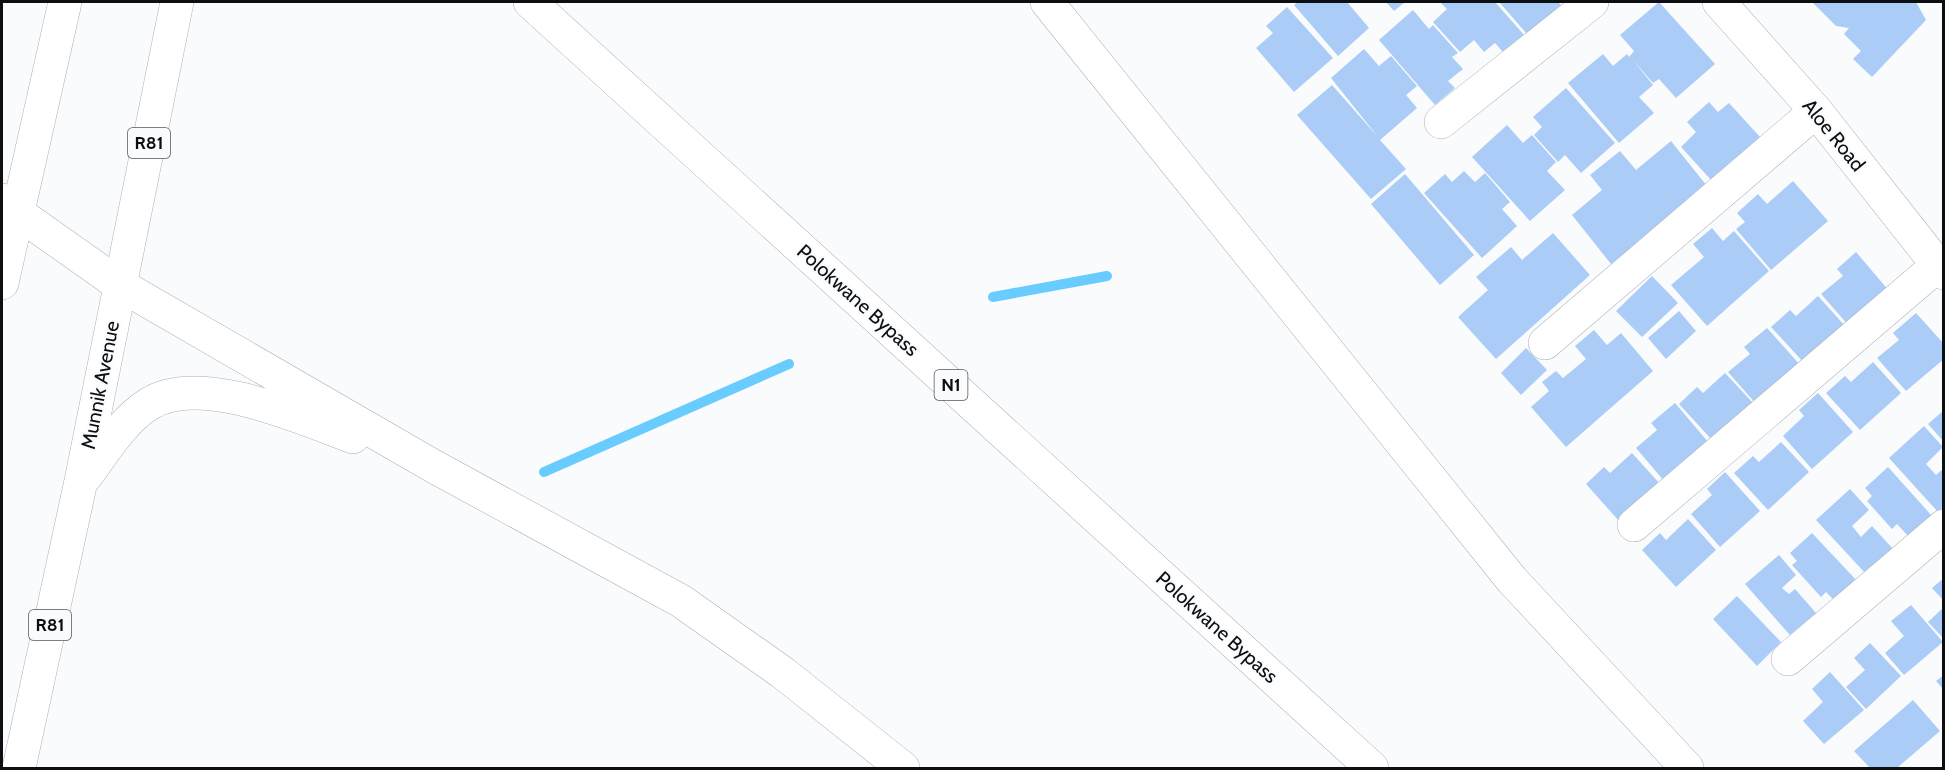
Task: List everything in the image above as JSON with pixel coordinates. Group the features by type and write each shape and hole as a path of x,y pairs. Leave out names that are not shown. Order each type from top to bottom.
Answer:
{"main road":[{"path":"2,283 10,207 64,2"},
{"name":"Munnik Avenue","path":"20,768 81,482 177,2"},
{"name":"Polokwane Bypass","path":"530,2 1372,768"},
{"path":"1047,2 1512,580 1687,768"},
{"path":"1441,122 1592,2"},
{"name":"Aloe Road","path":"1719,2 1816,111 1940,269"},
{"path":"1545,343 1816,111"},
{"path":"10,207 120,285 433,466 681,601 783,673 903,768"},
{"path":"1634,525 1940,269"},
{"path":"81,482 124,426 150,403 179,394 219,394 269,406 433,466"},
{"path":"1788,659 1944,526"}],"building":[{"path":"1298,2 1347,2 1369,28 1338,56 1294,5"},
{"path":"1386,2 1405,2 1394,11"},
{"path":"1440,2 1495,2 1524,35 1504,53 1495,43 1484,52 1474,40 1460,52 1433,22 1447,9"},
{"path":"1499,2 1558,2 1561,5 1528,35"},
{"path":"1659,2 1715,64 1676,98 1659,79 1653,83 1632,59 1653,85 1639,97 1654,113 1619,143 1568,83 1603,54 1613,66 1627,54 1629,57 1634,51 1620,35"},
{"path":"1812,2 1916,2 1926,20 1872,77 1853,59 1861,51 1844,34 1849,28 1836,26"},
{"path":"1287,7 1333,58 1294,92 1256,48 1273,33 1266,26"},
{"path":"1413,10 1429,29 1433,25 1458,53 1452,57 1463,69 1448,81 1455,88 1435,105 1379,40"},
{"path":"1364,49 1379,66 1391,56 1417,86 1406,95 1417,108 1380,140 1406,169 1371,199 1297,115 1332,85 1378,137 1331,78"},
{"path":"1566,88 1615,143 1581,173 1565,155 1558,162 1534,135 1542,127 1533,117"},
{"path":"1709,102 1718,112 1729,103 1760,137 1712,181 1681,147 1696,132 1687,122"},
{"path":"1507,125 1523,143 1532,135 1556,162 1547,171 1565,190 1530,221 1472,157"},
{"path":"1671,141 1707,186 1611,264 1572,215 1602,190 1590,175 1620,151 1636,170"},
{"path":"1464,171 1475,182 1485,173 1510,202 1502,209 1517,226 1482,258 1424,193 1445,174 1452,182"},
{"path":"1405,174 1474,255 1440,285 1371,204"},
{"path":"1793,181 1828,221 1771,270 1736,229 1745,222 1737,213 1758,194 1767,204"},
{"path":"1712,228 1723,241 1734,231 1769,271 1707,326 1671,285 1704,257 1693,244"},
{"path":"1553,233 1590,275 1496,359 1458,317 1488,290 1476,277 1511,247 1522,260"},
{"path":"1856,252 1890,292 1850,327 1821,294 1843,276 1837,269"},
{"path":"1652,276 1678,303 1642,337 1616,311"},
{"path":"1818,296 1846,327 1805,364 1771,327 1790,310 1796,316"},
{"path":"1679,311 1696,331 1666,359 1648,338"},
{"path":"1916,313 1944,344 1944,359 1906,391 1877,358 1899,340 1893,333"},
{"path":"1767,328 1801,366 1757,405 1728,372 1750,354 1744,347"},
{"path":"1594,330 1607,345 1621,333 1653,371 1566,447 1531,407 1549,391 1542,382 1556,371 1563,378 1586,359 1575,346"},
{"path":"1526,348 1547,370 1521,395 1501,373"},
{"path":"1873,362 1901,393 1860,430 1826,393 1845,376 1851,382"},
{"path":"1725,373 1754,404 1713,441 1679,404 1697,387 1703,393"},
{"path":"1818,393 1853,432 1812,469 1783,436 1804,416 1799,410"},
{"path":"1675,403 1709,443 1664,481 1636,448 1657,430 1651,423"},
{"path":"1944,410 1944,442 1928,424"},
{"path":"1924,426 1943,447 1926,464 1936,475 1944,468 1944,507 1938,512 1889,458"},
{"path":"1781,442 1809,472 1768,510 1734,473 1753,456 1759,462"},
{"path":"1632,453 1660,484 1619,521 1586,484 1604,467 1610,473"},
{"path":"1888,467 1932,516 1909,537 1897,524 1892,529 1867,501 1872,496 1865,488"},
{"path":"1725,472 1760,511 1720,547 1691,514 1712,495 1707,489"},
{"path":"1850,489 1869,510 1852,526 1861,537 1872,526 1893,549 1866,574 1816,520"},
{"path":"1688,519 1716,550 1676,587 1642,550 1660,533 1666,540"},
{"path":"1812,533 1858,582 1836,602 1826,592 1821,597 1792,565 1797,561 1790,553"},
{"path":"1779,555 1796,575 1782,588 1789,594 1795,589 1816,613 1790,635 1745,584"},
{"path":"1944,578 1944,601 1932,588"},
{"path":"1737,596 1781,642 1757,666 1713,619"},
{"path":"1911,605 1943,642 1904,675 1885,653 1904,636 1891,621"},
{"path":"1944,607 1944,639 1928,622"},
{"path":"1870,643 1901,676 1866,709 1846,687 1865,670 1854,658"},
{"path":"1830,672 1864,710 1824,744 1803,721 1823,702 1812,689"},
{"path":"1944,675 1944,690 1936,681"},
{"path":"1913,700 1940,731 1897,768 1870,768 1854,751"}],"waterway":[{"path":"993,297 1107,276"},
{"path":"544,472 789,364"}]}
